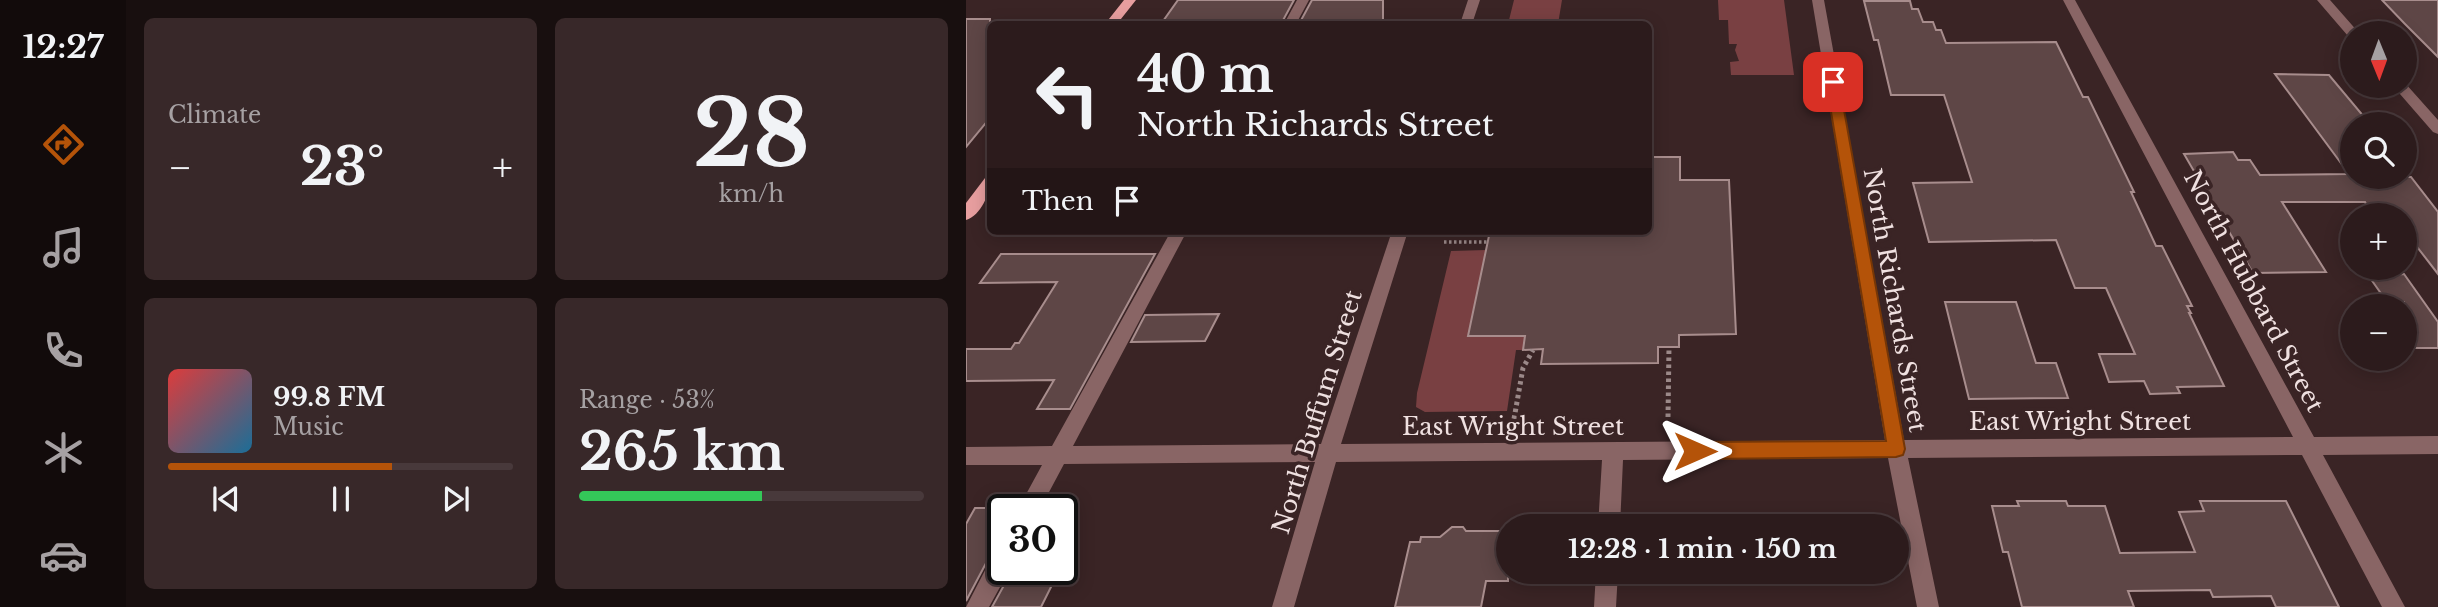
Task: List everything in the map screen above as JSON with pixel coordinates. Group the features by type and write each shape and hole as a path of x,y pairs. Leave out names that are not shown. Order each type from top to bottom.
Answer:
{"main road":[{"path":"1113,21 1130,0"},
{"path":"966,214 987,186"}],"street":[{"path":"1292,21 1303,0"},
{"path":"1467,21 1474,0"},
{"name":"North Richards Street","path":"1818,0 1896,449 1928,607"},
{"name":"North Hubbard Street","path":"2069,0 2394,607"},
{"path":"2323,0 2342,21"},
{"path":"2411,98 2438,128"},
{"path":"1038,494 1177,235"},
{"name":"North Buffum Street","path":"1283,607 1328,454 1399,235"},
{"name":"East Wright Street","path":"966,456 2438,445"},
{"path":"1610,514 1613,452"},
{"path":"1605,607 1606,584"},
{"path":"977,607 989,585"}],"path":[{"path":"1444,242 1488,242"},
{"path":"1668,417 1669,347"},
{"path":"1514,419 1523,368 1533,350"}],"shaded area":[{"path":"1514,0 1562,0 1558,21 1509,21"},
{"path":"1718,0 1784,0 1794,75 1731,75 1730,62 1739,61 1735,50 1737,44 1729,44 1728,20 1719,20"},
{"path":"1486,250 1468,336 1525,336 1523,350 1516,350 1507,411 1425,412 1416,407 1417,393 1451,251"}],"building":[{"path":"1178,0 1294,0 1283,21 1163,21"},
{"path":"1312,0 1383,0 1383,21 1301,21"},
{"path":"2382,0 2438,0 2438,57 2417,36 2417,21 2402,21"},
{"path":"1864,1 1910,1 1912,9 1918,9 1923,22 1933,22 1936,30 1941,30 1946,43 2056,42 2083,97 2088,97 2134,192 2131,192 2156,246 2162,246 2192,306 2187,306 2189,313 2224,386 2177,387 2180,393 2150,394 2144,381 2109,382 2099,354 2135,354 2106,288 2075,288 2056,240 1929,242 1913,183 1972,182 1944,95 1891,95 1878,40 1874,40"},
{"path":"966,19 990,19 987,21 987,122 966,147"},
{"path":"2275,74 2329,75 2340,88 2340,98 2348,98 2360,112 2340,112 2340,162"},
{"path":"2233,152 2238,160 2250,160 2260,175 2340,174 2340,189 2417,189 2417,185 2438,212 2438,274 2417,247 2417,203 2365,202 2282,202 2326,272 2253,273 2184,154"},
{"path":"1652,157 1680,157 1680,180 1729,180 1736,334 1679,335 1679,347 1658,347 1658,363 1541,364 1543,349 1523,350 1525,336 1468,336 1489,235 1652,235"},
{"path":"1001,254 1155,254 1070,409 1037,409 1054,380 966,381 966,349 1011,349 1015,343 1019,343 1057,282 980,283"},
{"path":"2372,280 2408,280 2438,322 2438,348 2417,348 2417,294 2381,294"},
{"path":"1945,302 2016,302 2036,363 2056,363 2068,398 1969,399"},
{"path":"1219,314 1205,341 1131,342 1145,315"},
{"path":"2017,501 2066,501 2068,506 2105,506 2120,553 2195,552 2179,512 2204,511 2200,501 2286,501 2339,607 2276,607 2271,596 2213,597 2210,590 2128,591 2134,607 2022,607 2008,552 2003,552 1992,506 2019,506"},
{"path":"975,508 987,508 987,561 966,601 966,524"},
{"path":"1452,527 1463,527 1466,531 1496,531 1496,581 1486,581 1481,607 1395,607 1410,542 1420,542 1421,537 1440,537"},
{"path":"1004,585 1052,585 1041,607 992,607"}],"route":[{"path":"1695,451 1896,449 1833,82"}]}
